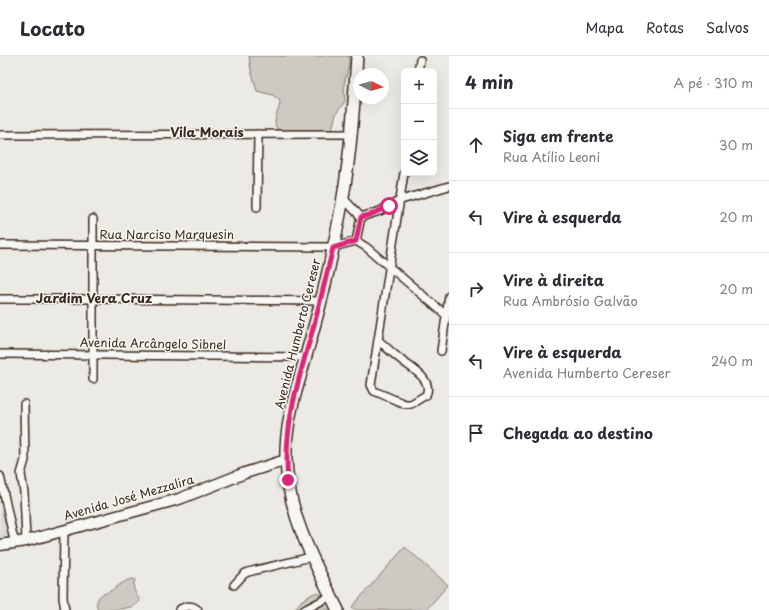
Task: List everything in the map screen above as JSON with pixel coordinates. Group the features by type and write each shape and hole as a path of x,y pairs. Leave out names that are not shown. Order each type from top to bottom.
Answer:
{"main road":[{"name":"Avenida Humberto Cereser","path":"338,610 311,557 294,512 286,460 289,423 333,248 343,198 351,134 357,56"},
{"name":"Avenida José Mezzalira","path":"0,546 64,531 179,499 245,473 286,460"}],"street":[{"path":"419,68 420,60"},
{"path":"258,134 258,207"},
{"path":"0,135 351,134"},
{"path":"378,340 400,360 417,372 425,381 427,387 426,395 411,404 405,404 372,390 371,385 378,340 401,200 404,176"},
{"path":"361,217 380,211 401,200 449,186"},
{"path":"343,198 361,217"},
{"path":"361,217 356,241 366,246 447,320"},
{"path":"93,219 93,379"},
{"name":"Rua Narciso Marquesin","path":"0,245 333,248 356,241"},
{"path":"441,351 447,320 449,296"},
{"path":"0,299 320,301"},
{"name":"Avenida Arcângelo Sibnel","path":"0,354 305,357"},
{"path":"21,542 24,492 20,474 25,460 24,404"},
{"path":"0,476 13,536 21,542"},
{"path":"64,531 63,598 65,610"},
{"path":"234,585 244,574 248,572 311,557"},
{"path":"304,610 330,596"},
{"path":"179,610 188,606 192,606 198,610"}],"shaded area":[{"path":"249,56 349,56 349,65 344,84 345,101 336,114 332,129 328,131 285,132 277,129 275,119 280,101 273,95 257,91"},
{"path":"0,485 13,536 0,540"},
{"path":"405,547 448,585 426,610 355,610 352,607"},
{"path":"133,579 135,580 134,591 140,601 137,604 121,609 98,610 97,602 100,596 124,582"},
{"path":"314,593 324,596 332,610 294,610 301,601"}],"district":[{"name":"Vila Morais","path":"207,132"},
{"name":"Jardim Vera Cruz","path":"94,298"}],"route":[{"path":"288,480 286,445 292,404 323,292 333,248 356,241 361,217 370,215 389,206"}]}
